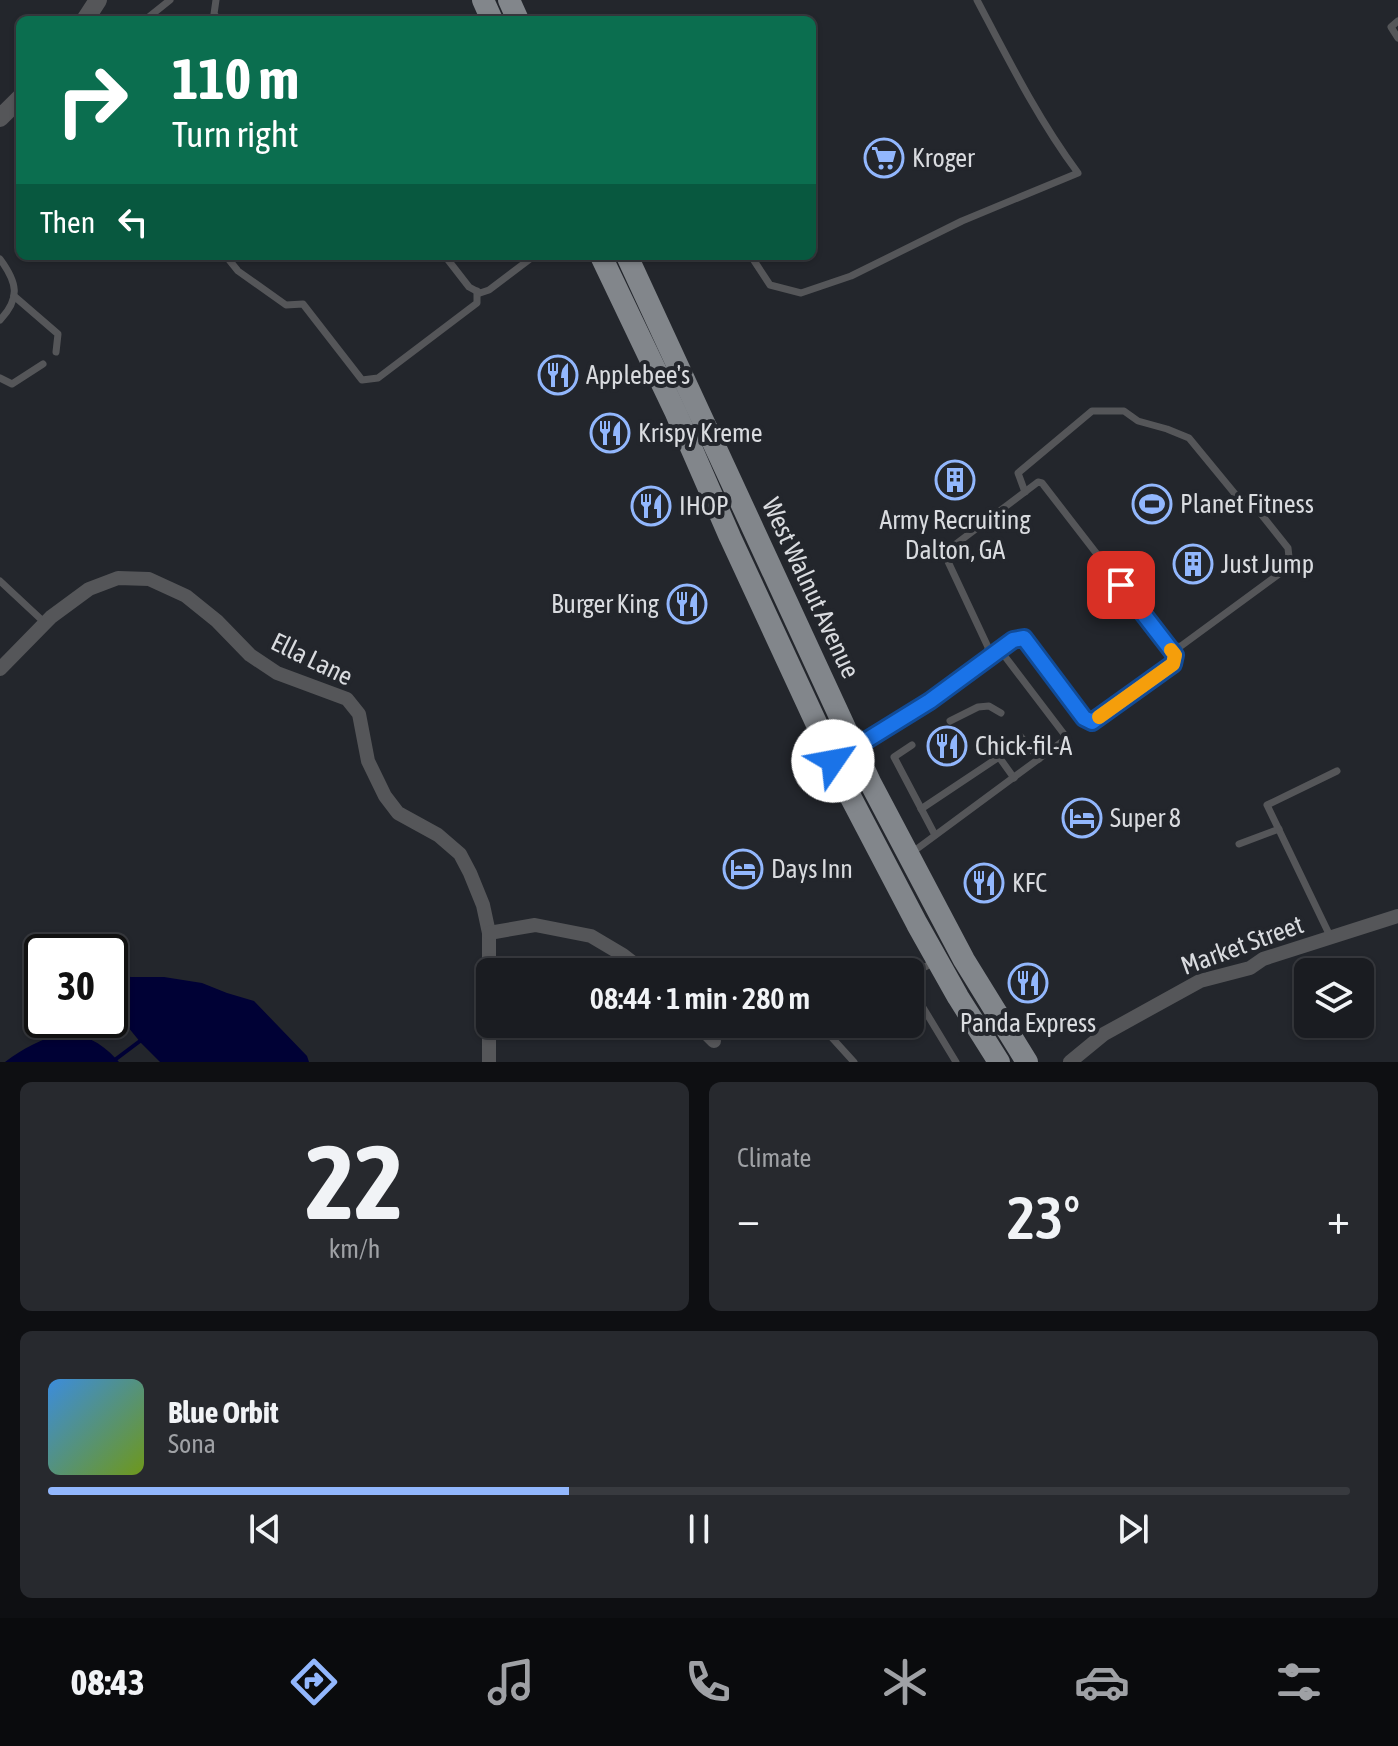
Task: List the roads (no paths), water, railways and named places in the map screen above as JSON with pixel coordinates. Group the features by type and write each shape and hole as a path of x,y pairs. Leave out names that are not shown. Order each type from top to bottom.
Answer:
{"main road":[{"name":"West Walnut Avenue","path":"603,260 676,413 833,761 938,961 999,1062"},
{"name":"West Walnut Avenue","path":"629,260 853,748 964,960 1027,1062"}],"street":[{"path":"0,118 16,102"},
{"name":"Ella Lane","path":"0,669 45,623 89,589 118,578 149,579 186,596 217,621 250,655 277,673 347,699 359,714 368,761 385,796 398,813 438,835 460,854 483,905 489,933 489,1062"},
{"path":"833,761 853,748"},
{"name":"Market Street","path":"1070,1062 1104,1034 1200,981 1250,968 1263,959 1398,916"},
{"path":"489,933 535,925 591,936 627,958"},
{"path":"711,1038 714,1041"}],"lane":[{"path":"150,16 170,0"},
{"path":"754,260 770,285 801,293 851,276 962,221 1078,173 1029,97 977,0"},
{"path":"1398,21 1391,27 1398,38"},
{"path":"0,259 14,284 10,309 0,320"},
{"path":"229,260 238,271 286,305 303,304 362,380 378,378 477,303 477,291"},
{"path":"448,260 469,287 480,293 489,290 529,260"},
{"path":"14,296 58,334 56,352"},
{"path":"0,378 12,384 43,364"},
{"path":"1025,492 1018,473 1092,411 1124,411 1138,421 1189,438 1240,500 1249,499 1288,548 1290,566 1181,646 1169,647"},
{"path":"853,748 930,701 1013,640 1024,638 1084,718 1092,722 1173,664 1175,655 1042,483 1038,482 944,553 988,647 987,658"},
{"path":"0,581 45,623"},
{"path":"908,855 1067,738 1000,650"},
{"path":"950,721 978,707 989,706 1001,713"},
{"path":"1021,737 1039,759"},
{"path":"912,745 894,757 935,835"},
{"path":"921,809 999,757 1014,778"},
{"path":"1331,938 1267,805 1337,771"},
{"path":"1239,844 1279,829"},
{"path":"924,968 938,961"},
{"path":"924,1009 956,1062"},
{"path":"832,1038 854,1062"}],"waterway":[{"path":"116,1059 140,1041"}],"place":[{"name":"Kroger","path":"884,158"},
{"name":"Applebee's","path":"558,375"},
{"name":"Krispy Kreme","path":"610,433"},
{"name":"Army Recruiting Dalton, GA","path":"955,480"},
{"name":"Planet Fitness","path":"1152,504"},
{"name":"IHOP","path":"651,506"},
{"name":"Just Jump","path":"1193,564"},
{"name":"Burger King","path":"687,604"},
{"name":"Chick-fil-A","path":"947,746"},
{"name":"Super 8","path":"1082,818"},
{"name":"Days Inn","path":"743,869"},
{"name":"KFC","path":"984,883"},
{"name":"Panda Express","path":"1028,983"}]}
